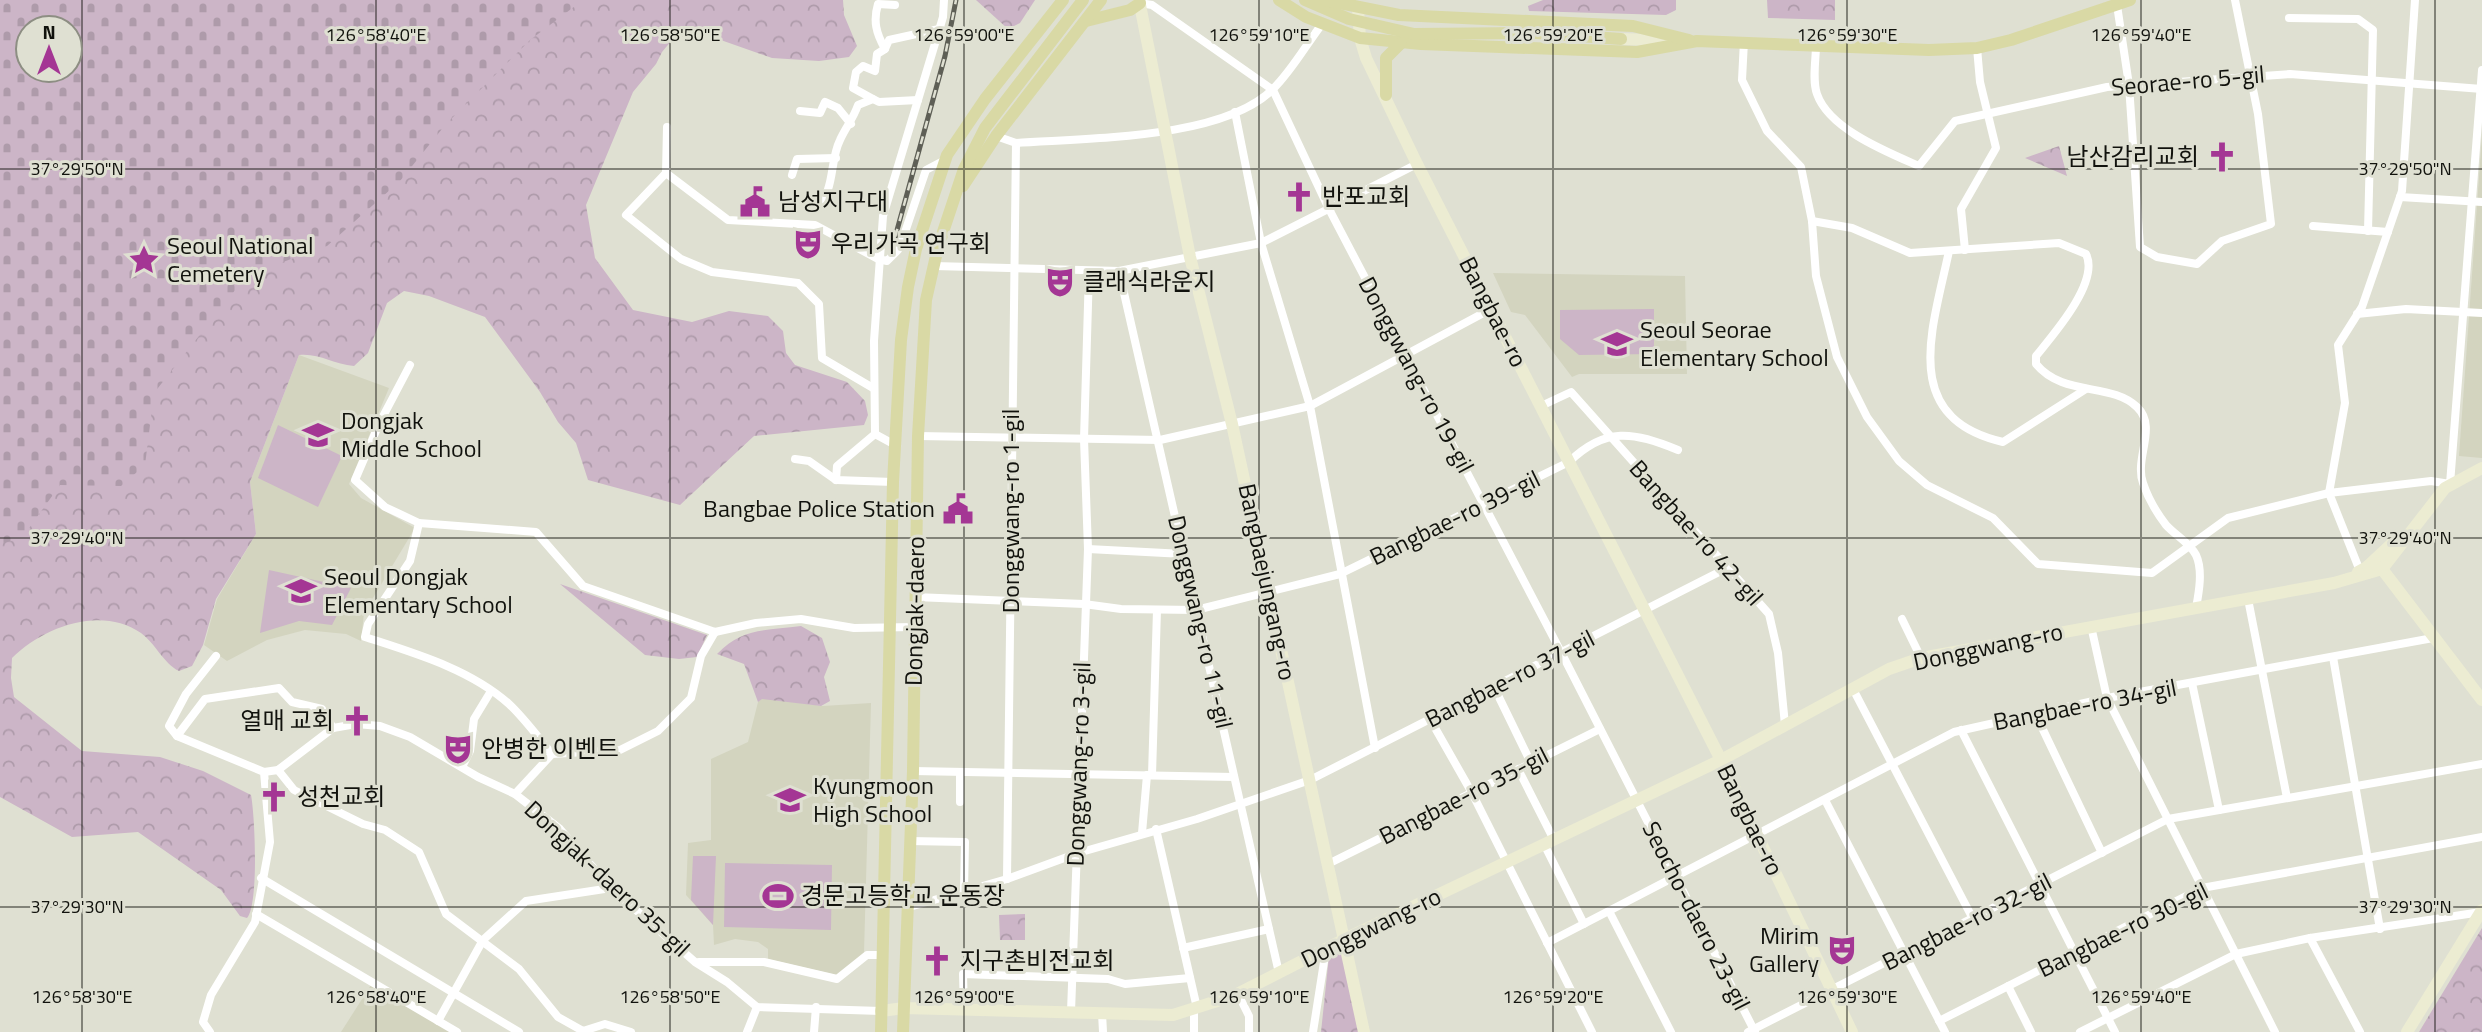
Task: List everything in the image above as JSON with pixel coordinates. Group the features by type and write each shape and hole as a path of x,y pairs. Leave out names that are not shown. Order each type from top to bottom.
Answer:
{"main road":[{"name":"Dongjak-daero","path":"881,1032 893,482 901,340 908,287 935,185 945,160 985,99 1063,0"},
{"name":"Dongjak-daero","path":"903,1032 913,771 918,436 926,300 964,169 985,128 1083,0"},
{"name":"Dongjak-daero","path":"957,195 996,136 1101,0"},
{"path":"1279,0 1322,24 1359,36 1401,43 1637,52 1697,41 1929,50 1977,48 2011,40 2130,0"},
{"path":"1305,0 1349,19 1382,28 1437,36 1479,32"},
{"path":"1325,0 1359,9 1436,18 1633,26 1697,41"},
{"path":"1344,0 1387,15 1479,32 1621,39"},
{"path":"1085,21 1130,10 1139,1"},
{"path":"1359,36 1377,26 1436,18"},
{"path":"1419,20 1406,27 1406,31 1407,37 1421,44"},
{"path":"1386,95 1386,58 1401,43"},
{"path":"935,185 943,183 952,186 957,195"}],"street":[{"path":"875,434 873,388 878,259 883,216 939,29 944,0"},
{"path":"2117,5 2129,85 2140,247 2157,257 2197,264 2222,241 2271,224 2251,75 2235,0"},
{"path":"2360,571 2329,493 2345,403 2338,345 2357,314 2400,197 2412,81 2415,0"},
{"name":"Donggwang-ro 19-gil","path":"1139,1 1152,5 1273,90 1329,209 1404,356 1637,800"},
{"name":"Bangbaejungang-ro","path":"1139,1 1190,257 1232,424 1270,593 1364,1032"},
{"path":"885,49 875,26 875,15 878,4 895,5"},
{"name":"Bangbae-ro","path":"1359,9 1359,36 1417,164 1721,760 1852,1032"},
{"path":"2289,18 2358,19 2373,30 2374,79 2368,231"},
{"path":"996,136 1016,143 1166,132 1235,112 1273,90 1322,24"},
{"path":"918,100 879,102 853,88 856,72 863,66 875,71 877,54 885,49 889,40 939,29"},
{"path":"1621,39 1697,41"},
{"path":"1744,41 1742,80 1767,131 1801,167 1812,221 1816,276 1837,357 1867,417 1899,461 1927,485 1993,518 2038,564 2152,573 2228,518 2329,493 2431,481 2450,484 2478,202 2482,69"},
{"name":"Seorae-ro 5-gil","path":"1816,44 1816,92 1824,109 1876,148 1919,166 1955,121 1989,111 2107,86 2290,74 2412,81 2481,89"},
{"path":"1965,250 1961,209 1996,148 1980,82 1977,48"},
{"path":"816,208 825,200 839,140 851,124 858,105 873,99"},
{"path":"800,111 820,114 825,102 838,108 851,124"},
{"name":"Bangbae-ro 39-gil","path":"1235,112 1261,243 1311,406 1340,574"},
{"path":"667,127 666,173 626,215 681,259 712,272 798,283 819,304 821,358 873,388"},
{"name":"Donggwang-ro 1-gil","path":"1007,879 1016,143"},
{"path":"792,175 796,159 836,158"},
{"name":"Dongjak-daero","path":"878,259 887,261 898,250 926,170 945,160"},
{"path":"934,266 1119,271 1261,243 1417,164"},
{"path":"666,173 728,220 816,225 878,259"},
{"path":"2400,197 2478,202"},
{"path":"1812,221 1852,228 1910,253 2059,243 2086,254 2089,265 2084,284 2070,311 2036,356 2036,364 2060,383 2120,397 2135,405 2144,416 2146,438 2141,450 2141,479 2150,501 2167,526 2189,545 2197,557 2200,585 2196,608"},
{"path":"2313,226 2388,232"},
{"path":"1949,251 1928,366 1934,395 1953,420 1978,437 2003,442 2086,389"},
{"name":"Donggwang-ro 3-gil","path":"1071,1012 1088,549 1084,439 1089,271"},
{"name":"Donggwang-ro 11-gil","path":"1119,271 1160,440 1279,973"},
{"path":"918,436 1160,440 1311,406 1491,309"},
{"path":"2357,314 2406,309 2482,313"},
{"path":"410,365 379,424 355,480 385,507 419,523 536,533 583,586 715,632 756,623 801,619 854,628 915,627"},
{"name":"Bangbae-ro 42-gil","path":"1541,406 1571,392 1769,614 1778,653 1785,725"},
{"path":"1609,435 1622,433 1678,450"},
{"path":"875,434 897,446"},
{"path":"836,480 837,466 875,434"},
{"name":"Bangbae-ro 39-gil","path":"915,597 1196,610 1270,593 1340,574 1569,462 1584,448 1609,435"},
{"path":"795,458 809,461 836,480 893,482"},
{"name":"Donggwang-ro","path":"881,1011 904,1008 1173,1015 1238,994 1345,939 1721,760 1889,669 1921,659 2091,626 2334,583 2382,569 2450,484 2482,468"},
{"name":"Donggwang-ro","path":"2334,583 2367,567 2423,515"},
{"path":"419,523 410,561 368,624 365,638 449,668 491,691 510,705 552,754"},
{"path":"1088,549 1184,554"},
{"path":"1644,610 1727,568"},
{"path":"2382,569 2482,700"},
{"path":"1340,574 1375,748"},
{"path":"2248,599 2287,798"},
{"path":"1142,833 1149,775 1157,610"},
{"name":"Bangbae-ro 37-gil","path":"906,908 1007,879 1078,853 1241,804 1310,780 1644,610"},
{"path":"1902,619 1921,659"},
{"path":"2091,626 2106,698 2236,954 2272,1031"},
{"path":"515,794 552,754 620,750 658,732 691,698 701,656 715,632"},
{"name":"Bangbae-ro 34-gil","path":"1547,943 1961,730 2106,698 2433,638"},
{"path":"177,736 205,699 279,688 292,702 322,709 333,728 278,770 264,772 177,736 169,726 187,695 216,656"},
{"path":"2333,657 2380,929"},
{"path":"2192,684 2219,810"},
{"path":"1494,687 1531,763"},
{"path":"1853,689 1890,766 1973,919"},
{"path":"462,768 470,751 474,719 491,691"},
{"path":"2035,713 2102,853"},
{"path":"1430,719 1472,793 1592,1032"},
{"name":"Dongjak-daero 35-gil","path":"333,728 356,724 380,726 410,737 462,768 515,794 560,829 611,888 757,1007"},
{"name":"Bangbae-ro 35-gil","path":"1328,864 1600,729"},
{"path":"1961,730 2115,1032"},
{"name":"Bangbae-ro 32-gil","path":"1752,1031 2168,819 2482,764"},
{"path":"1518,769 1584,924"},
{"path":"278,770 294,790 363,824 385,830 419,852 446,914 519,969 558,1017 583,1031 605,1024 631,1032"},
{"path":"913,771 1234,778"},
{"path":"210,1032 203,1022 211,995 243,946 256,914 261,877 270,842 264,772"},
{"path":"960,773 960,802"},
{"name":"Seocho-daero 23-gil","path":"1637,800 1752,1031"},
{"path":"1825,800 1945,1032"},
{"path":"1156,829 1196,1008 1194,1032"},
{"name":"Bangbae-ro 30-gil","path":"1939,1021 2202,888 2482,837"},
{"path":"909,841 965,842 964,891"},
{"path":"261,877 519,1032"},
{"path":"438,1021 483,940 526,901 611,888"},
{"path":"1609,911 1671,1032"},
{"path":"2080,1032 2236,954 2310,938 2482,911"},
{"path":"2407,1032 2482,911"},
{"path":"256,914 457,1032"},
{"path":"1182,948 1269,929"},
{"path":"2310,938 2360,1032"},
{"path":"1313,1032 1325,949"},
{"path":"699,962 764,962 837,979 867,955 883,955"},
{"path":"964,1009 963,974 1108,979 1125,984 1190,978"},
{"path":"2008,986 2031,1032"},
{"path":"1238,994 1249,1016 1249,1032"},
{"path":"747,1032 757,1007 881,1011"},
{"path":"814,1032 816,1007"},
{"path":"1101,1013 1103,1032"}],"shaded area":[{"path":"2482,135 2482,458 2459,456"},
{"name":"Seoul Seorae Elementary School","path":"1493,273 1685,276 1687,374 1579,374 1572,377 1525,315 1511,312"},
{"path":"299,355 389,388 349,484 361,498 415,528 364,613 361,641 346,634 305,630 267,640 227,661 204,645 217,599 256,534 250,482"},
{"name":"Kyungmoon High School","path":"762,698 823,706 871,703 864,953 841,976 768,959 768,949 758,942 735,939 714,945 713,925 686,895 688,843 711,840 711,759 748,742 758,702"},
{"path":"371,985 452,1032 341,1032"}],"green space":[{"name":"Seoul National Cemetery","path":"0,0 583,0 530,40 446,124 400,181 327,246 247,275 154,393 145,465 121,486 60,485 22,538 0,544"},
{"path":"147,0 843,0 844,15 857,46 849,57 819,61 772,58 698,32 672,40 633,92 586,205 595,258 633,310 692,322 729,311 768,316 783,331 786,353 795,365 847,382 865,401 868,415 864,425 754,436 680,505 588,480 576,443 558,422 540,392 485,317 429,296 404,291 387,303 368,353 354,366 299,355 250,482 256,534 216,599 203,645 192,666 179,671 168,663 141,633 125,625 91,620 56,629 40,637 12,658 14,697 82,751 160,757 203,771 251,795 255,879 251,910 247,918 240,916 221,890 138,832 72,837 0,797 0,258"},
{"path":"976,0 1035,0 1020,23 1008,29"},
{"path":"1543,0 1676,0 1676,10 1666,15 1529,11 1528,6"},
{"path":"1767,0 1835,0 1835,20 1768,18"},
{"path":"2059,146 2067,176 2025,158"},
{"path":"1654,309 1654,354 1579,355 1560,339 1560,310"},
{"path":"278,425 342,456 318,507 258,478"},
{"path":"269,570 351,588 332,625 299,621 260,633"},
{"path":"560,584 707,635 697,657 679,659 645,655"},
{"path":"801,626 822,638 830,662 824,677 830,701 821,706 762,699 758,702 744,664 717,654 736,639 746,635"},
{"path":"693,856 716,856 713,925 691,900"},
{"name":"경문고등학교 운동장","path":"725,863 832,865 831,930 724,927"},
{"path":"1025,914 1025,940 1000,940 999,915"},
{"path":"2482,928 2482,1032 2419,1032"},
{"path":"1348,951 1362,1032 1321,1032 1329,956"}],"railway":[{"path":"891,252 945,56 956,0"}],"place":[{"name":"남산감리교회","path":"2222,157"},
{"name":"반포교회","path":"1299,197"},
{"name":"남성지구대","path":"755,202"},
{"name":"우리가곡 연구회","path":"808,244"},
{"name":"Seoul National Cemetery","path":"144,260"},
{"name":"클래식라운지","path":"1060,282"},
{"name":"Seoul Seorae Elementary School","path":"1617,344"},
{"name":"Dongjak Middle School","path":"318,435"},
{"name":"Bangbae Police Station","path":"958,509"},
{"name":"Seoul Dongjak Elementary School","path":"301,591"},
{"name":"열매 교회","path":"357,721"},
{"name":"안병한 이벤트","path":"458,749"},
{"name":"성천교회","path":"274,797"},
{"name":"Kyungmoon High School","path":"790,800"},
{"name":"경문고등학교 운동장","path":"778,896"},
{"name":"Mirim Gallery","path":"1842,950"},
{"name":"지구촌비전교회","path":"937,961"}]}
